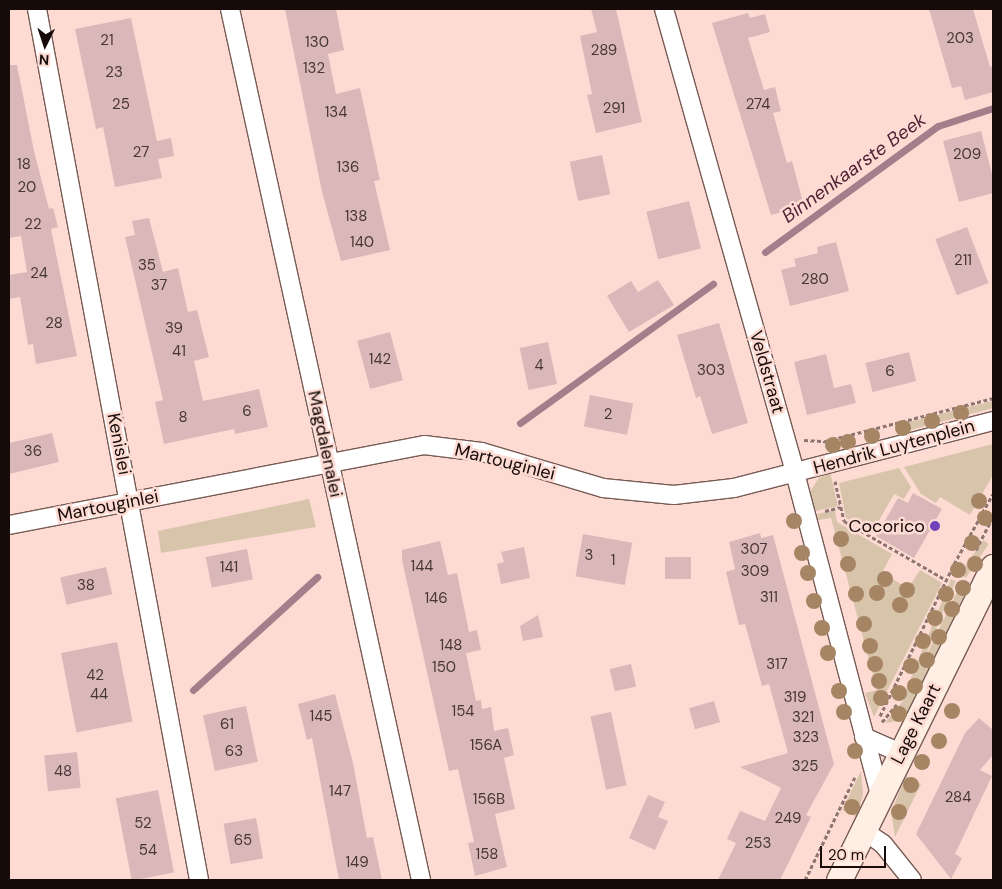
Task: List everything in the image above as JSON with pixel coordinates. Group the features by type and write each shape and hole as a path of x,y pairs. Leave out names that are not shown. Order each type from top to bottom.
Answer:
{"street":[{"name":"Kenislei","path":"37,9 199,880"},
{"name":"Magdalenalei","path":"230,9 421,880"},
{"name":"Veldstraat","path":"664,9 795,473 880,794"},
{"name":"Hendrik Luytenplein","path":"795,473 993,421"},
{"name":"Martouginlei","path":"9,525 424,446 482,452 603,488 674,495 734,488 795,473"},
{"name":"Lage Kaart","path":"839,880 993,567"},
{"path":"866,745 901,753"},
{"path":"863,830 883,844 912,880"}],"path":[{"path":"786,441 826,441 993,398"},
{"path":"834,476 844,521 946,580"},
{"path":"805,880 878,718 946,580 993,494"}],"shaded area":[{"path":"993,401 993,408 899,433 897,425"},
{"path":"993,444 993,475 970,515 940,497 936,503 921,494 904,467"},
{"path":"899,468 911,487 904,499 894,494 872,533 846,518 839,483"},
{"path":"830,472 838,506 816,511 814,506 811,506 811,490 818,479"},
{"path":"309,499 316,527 161,553 158,531"},
{"path":"835,510 837,522 892,554 882,573 908,588 920,570 942,583 874,717 865,693 877,690 831,518 818,520 817,514"},
{"path":"983,540 989,544 966,578 960,574"},
{"path":"951,579 956,581 907,700 903,699"},
{"path":"961,583 968,587 906,716 898,721 885,723 907,696"},
{"path":"861,771 863,794 857,817 842,810"},
{"path":"906,776 921,784 895,837 891,812"}],"building":[{"path":"285,9 336,9 344,50 328,54 336,94 360,88 380,180 374,181 390,250 341,261 322,192"},
{"path":"591,9 616,9 642,122 596,133 587,95 592,94 580,36 597,32"},
{"path":"929,9 973,9 990,67 993,66 993,92 965,100 961,86 952,88"},
{"path":"748,13 750,18 765,14 770,32 748,38 764,90 775,87 781,111 773,113 787,163 792,161 804,206 771,215 712,23"},
{"path":"131,18 157,141 171,138 174,156 158,159 162,178 115,187 103,127 96,129 75,29"},
{"path":"9,65 17,65 34,151 49,209 53,208 58,227 51,229 77,356 36,364 33,344 28,345 20,297 9,299 9,275 27,272 21,236 9,238"},
{"path":"981,131 993,178 993,193 959,202 943,141"},
{"path":"602,155 610,194 578,201 570,162"},
{"path":"689,201 701,249 658,259 646,212"},
{"path":"149,218 163,272 178,268 188,312 197,310 209,357 194,361 203,401 259,389 268,427 235,434 234,429 164,444 155,402 163,400 125,237 135,235 132,221"},
{"path":"967,227 989,283 957,295 935,239"},
{"path":"836,242 849,291 790,306 781,270 796,266 794,259 818,253 817,247"},
{"path":"658,280 674,305 629,332 607,296 631,281 638,292"},
{"path":"719,323 748,423 712,434 700,396 696,398 677,335"},
{"path":"390,332 403,380 370,389 357,341"},
{"path":"548,342 557,384 529,390 520,348"},
{"path":"909,352 916,381 873,392 865,363"},
{"path":"826,354 834,388 851,384 856,403 807,415 794,362"},
{"path":"590,395 633,403 627,435 584,426"},
{"path":"52,433 59,462 9,474 9,443"},
{"path":"913,493 942,509 914,558 876,536 898,498 908,503"},
{"path":"760,533 761,538 773,535 834,764 806,815 811,817 780,880 718,880 736,843 727,839 740,811 765,821 781,788 740,767 788,753 769,684 762,686 745,624 739,625 726,572 735,569 729,542"},
{"path":"583,534 632,543 625,585 576,576"},
{"path":"440,541 448,575 457,573 469,632 477,630 481,650 466,653 476,701 481,700 482,709 491,707 494,731 508,728 514,755 504,758 515,809 495,814 507,867 475,876 468,843 474,842 458,769 449,771 402,560 402,550"},
{"path":"524,547 530,578 501,584 497,564 504,562 501,552"},
{"path":"247,549 253,579 212,587 206,557"},
{"path":"665,557 691,557 691,579 665,579"},
{"path":"106,567 112,594 67,605 60,578"},
{"path":"538,615 543,637 523,641 520,626"},
{"path":"117,642 132,722 77,732 61,653"},
{"path":"631,664 636,686 615,691 610,669"},
{"path":"335,694 353,763 367,838 373,837 382,880 339,880 312,738 307,740 298,704"},
{"path":"714,701 720,722 695,729 689,708"},
{"path":"246,706 258,762 215,771 203,715"},
{"path":"611,712 627,785 606,790 590,716"},
{"path":"979,718 993,730 993,755 980,770 992,776 955,854 962,858 951,879 916,834 965,733"},
{"path":"77,752 81,788 48,791 44,755"},
{"path":"158,790 174,872 132,880 116,798"},
{"path":"648,795 665,802 658,817 668,821 655,850 629,838"},
{"path":"256,818 263,858 231,864 224,824"}],"waterway":[{"name":"Binnenkaarste Beek","path":"765,252 938,126 993,108"},
{"name":"Binnenkaarste Beek","path":"520,423 713,284"},
{"name":"Binnenkaarste Beek","path":"193,690 317,577"}],"place":[{"name":"Cocorico","path":"935,526"}]}
